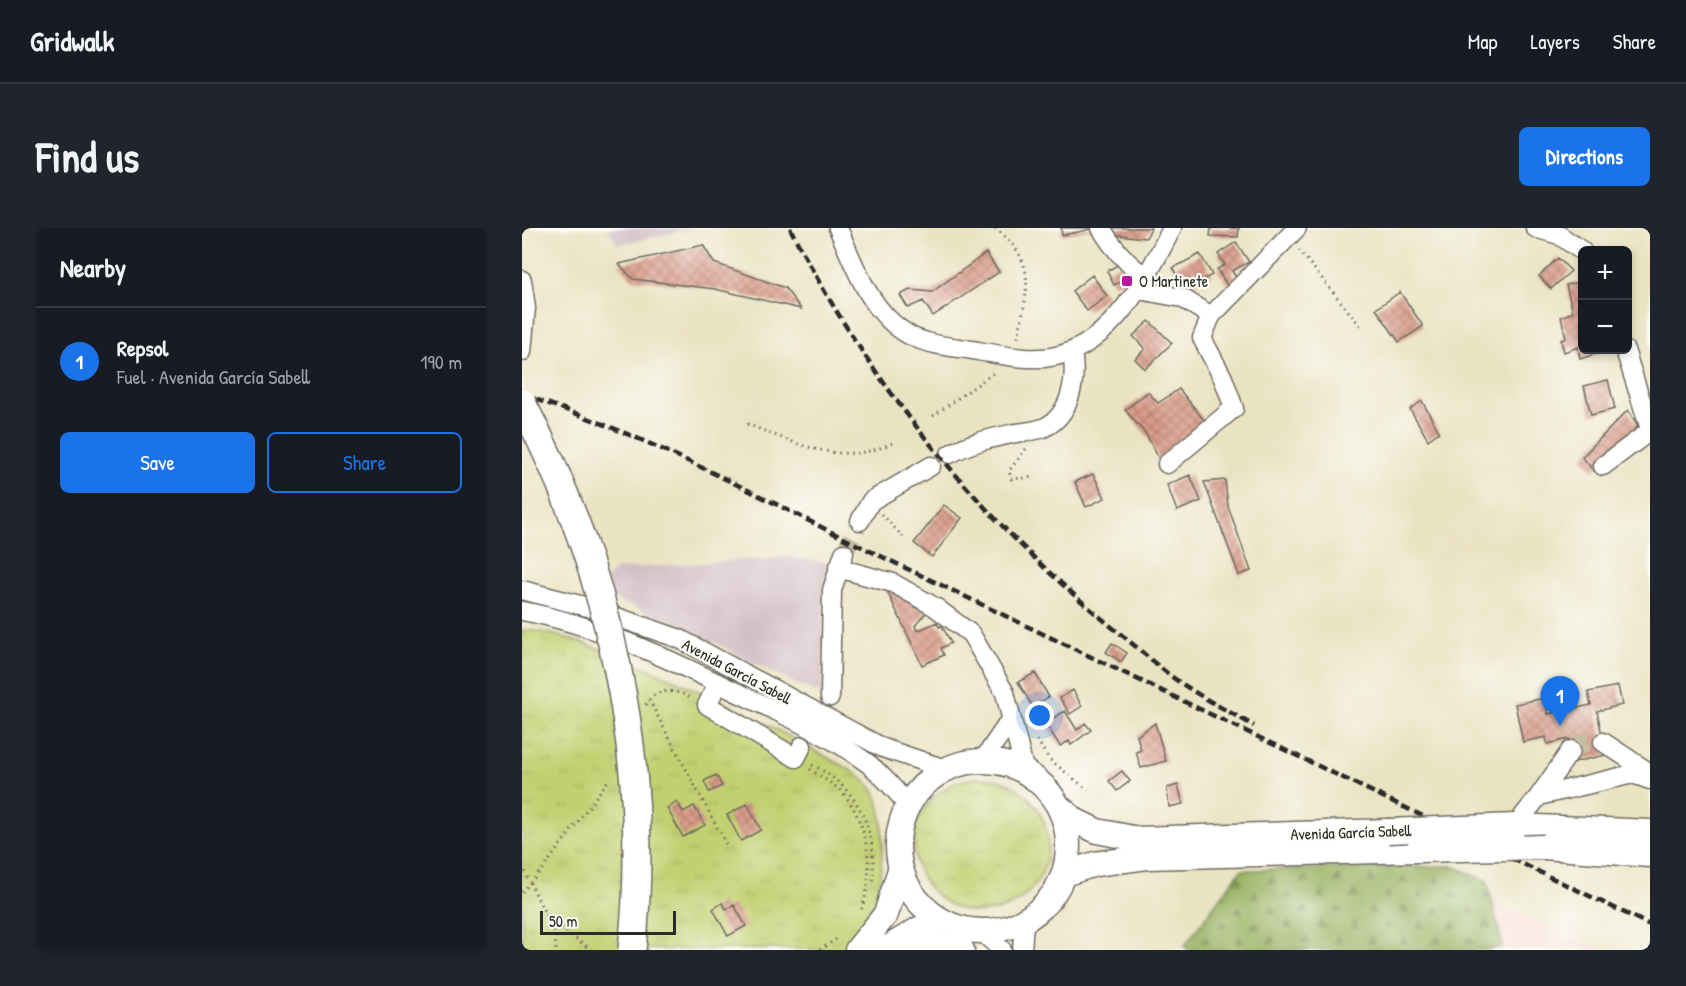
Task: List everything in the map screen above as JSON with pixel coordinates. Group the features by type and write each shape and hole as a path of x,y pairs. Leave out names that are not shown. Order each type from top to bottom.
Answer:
{"highway":[{"path":"522,403 550,460 579,529 600,597 618,672 630,747 635,816 636,885 632,950"}],"main road":[{"path":"983,760 1002,763 1025,772 1045,787 1059,807 1067,828 1069,851 1064,874 1055,893 1042,909 1024,922 1004,930 967,930 946,923 928,913 910,894 900,870 896,848 899,825 907,804 924,783 945,768 983,760"},
{"name":"Avenida García Sabell","path":"1059,807 1096,831 1138,839 1515,826 1650,832"},
{"name":"Avenida García Sabell","path":"1064,874 1095,864 1147,857 1545,848 1650,855"},
{"path":"846,942 886,914 900,870"},
{"path":"884,950 919,929 946,923"},
{"path":"902,950 931,946 962,950"}],"street":[{"path":"838,228 871,299 897,327 926,341 1010,356 1055,357 1072,352 1107,325 1143,284 1172,228"},
{"path":"1101,228 1109,242 1143,284 1182,298 1210,316"},
{"path":"1535,228 1559,235 1578,249"},
{"path":"1167,464 1234,408 1223,378 1202,338 1210,316 1293,233"},
{"path":"522,280 524,308 522,352"},
{"path":"950,454 966,445 1042,428 1058,418 1072,393 1072,352"},
{"path":"1603,466 1650,430 1626,354"},
{"path":"860,521 871,501 931,466"},
{"path":"830,697 831,590 841,560 893,583 936,607 970,634 1005,693 1025,772"},
{"name":"Avenida García Sabell","path":"522,590 588,607 680,639 883,747 945,768"},
{"name":"Avenida García Sabell","path":"522,611 554,616 629,641 669,657 787,716 866,762 907,804"},
{"path":"718,683 707,705 799,752"},
{"path":"983,760 1011,719"},
{"path":"1604,742 1650,773"},
{"path":"1515,826 1571,750"},
{"path":"1539,796 1633,774 1650,780"},
{"path":"1022,950 1024,922"},
{"path":"980,930 1002,950"}],"path":[{"path":"933,416 997,370 1010,356 1028,282 1022,257 1013,242 995,228"},
{"path":"1293,233 1362,328"},
{"path":"747,423 815,449 851,455 880,450 896,441"},
{"path":"1035,477 1011,479 1009,471 1042,428"},
{"path":"871,501 903,537"},
{"path":"649,699 726,844"},
{"path":"1011,719 1029,727 1049,759 1088,790"},
{"path":"799,752 846,787 868,824 873,851 873,876 867,909"},
{"path":"799,752 846,796 862,827 868,851 868,882 858,919"},
{"path":"522,866 555,934 556,950"},
{"path":"546,916 591,950"},
{"path":"820,950 846,942"}],"shaded area":[{"path":"607,228 696,228 618,245"},
{"path":"790,557 829,563 823,598 824,695 796,684 679,625 592,590 617,569"},
{"path":"1486,900 1602,950 1273,950"}],"green space":[{"path":"522,630 552,634 582,643 684,684 772,727 845,767 867,782 878,799 881,815 880,874 873,909 868,921 845,949 522,950"},
{"path":"981,778 1006,784 1028,798 1042,820 1048,845 1042,870 1028,892 1006,906 981,912 956,906 934,892 920,870 914,845 920,820 934,798 956,784"},
{"path":"1453,866 1487,881 1503,947 1486,950 1189,950 1184,946 1241,870"}],"building":[{"path":"1061,228 1093,228 1093,229 1062,235"},
{"path":"1108,228 1151,228 1146,238 1110,234"},
{"path":"1211,228 1239,228 1238,237 1210,236"},
{"path":"1236,242 1249,262 1232,271 1237,279 1227,285 1217,269 1225,265 1218,254"},
{"path":"703,245 714,263 785,288 801,309 715,289 633,279 619,264"},
{"path":"986,253 999,272 933,316 923,301 908,308 900,295 910,290 932,292"},
{"path":"1200,254 1212,275 1184,290 1173,268"},
{"path":"1558,258 1571,271 1551,289 1539,276"},
{"path":"1121,263 1129,278 1114,285 1107,271"},
{"path":"1092,275 1107,296 1087,311 1072,291"},
{"path":"1578,282 1578,347 1564,352 1561,340 1566,338 1561,317 1573,312 1566,285"},
{"path":"1400,292 1423,326 1399,342 1376,309"},
{"path":"1149,321 1172,343 1145,369 1135,359 1145,349 1133,336"},
{"path":"1579,354 1596,354 1580,359"},
{"path":"1608,380 1615,409 1591,415 1584,386"},
{"path":"1179,389 1204,420 1160,461 1146,434 1125,410 1148,392 1158,403"},
{"path":"1422,401 1439,432 1428,440 1410,409"},
{"path":"1628,410 1638,426 1594,471 1582,457"},
{"path":"1093,474 1105,498 1086,507 1075,482"},
{"path":"1190,475 1201,501 1177,511 1167,485"},
{"path":"1225,480 1228,506 1251,571 1239,575 1204,482"},
{"path":"944,505 962,518 932,557 914,543"},
{"path":"887,591 901,593 929,609 915,626 917,631 937,622 939,627 942,626 951,643 941,648 944,655 922,665"},
{"path":"1112,643 1127,653 1121,662 1106,652"},
{"path":"1035,673 1049,697 1032,706 1018,682"},
{"path":"1618,686 1622,705 1597,711 1606,755 1574,762 1569,739 1547,744 1546,737 1523,742 1515,704 1545,698 1548,714 1591,705 1588,692"},
{"path":"1073,690 1082,706 1070,714 1060,698"},
{"path":"1065,711 1077,730 1085,723 1091,730 1071,745 1069,741 1060,746 1045,723"},
{"path":"1155,723 1166,761 1141,768 1136,752 1141,750 1137,736"},
{"path":"1122,771 1130,781 1117,791 1109,781"},
{"path":"716,775 722,786 709,792 704,781"},
{"path":"1178,785 1183,804 1169,807 1167,788"},
{"path":"677,802 683,812 694,806 705,825 683,837 667,808"},
{"path":"747,804 761,830 741,841 727,815"},
{"path":"722,903 726,909 734,905 746,926 728,936 713,909"}],"tunnel":[{"path":"844,553 860,521"},
{"path":"1571,750 1587,742 1603,742"}],"railway":[{"path":"790,228 856,343 935,450 978,500 1072,593 1162,669 1195,692 1254,726"},
{"path":"522,395 605,425 685,460 1650,925"}],"place":[{"name":"O Martinete","path":"1127,281"},
{"name":"Repsol","path":"1560,726"}]}
